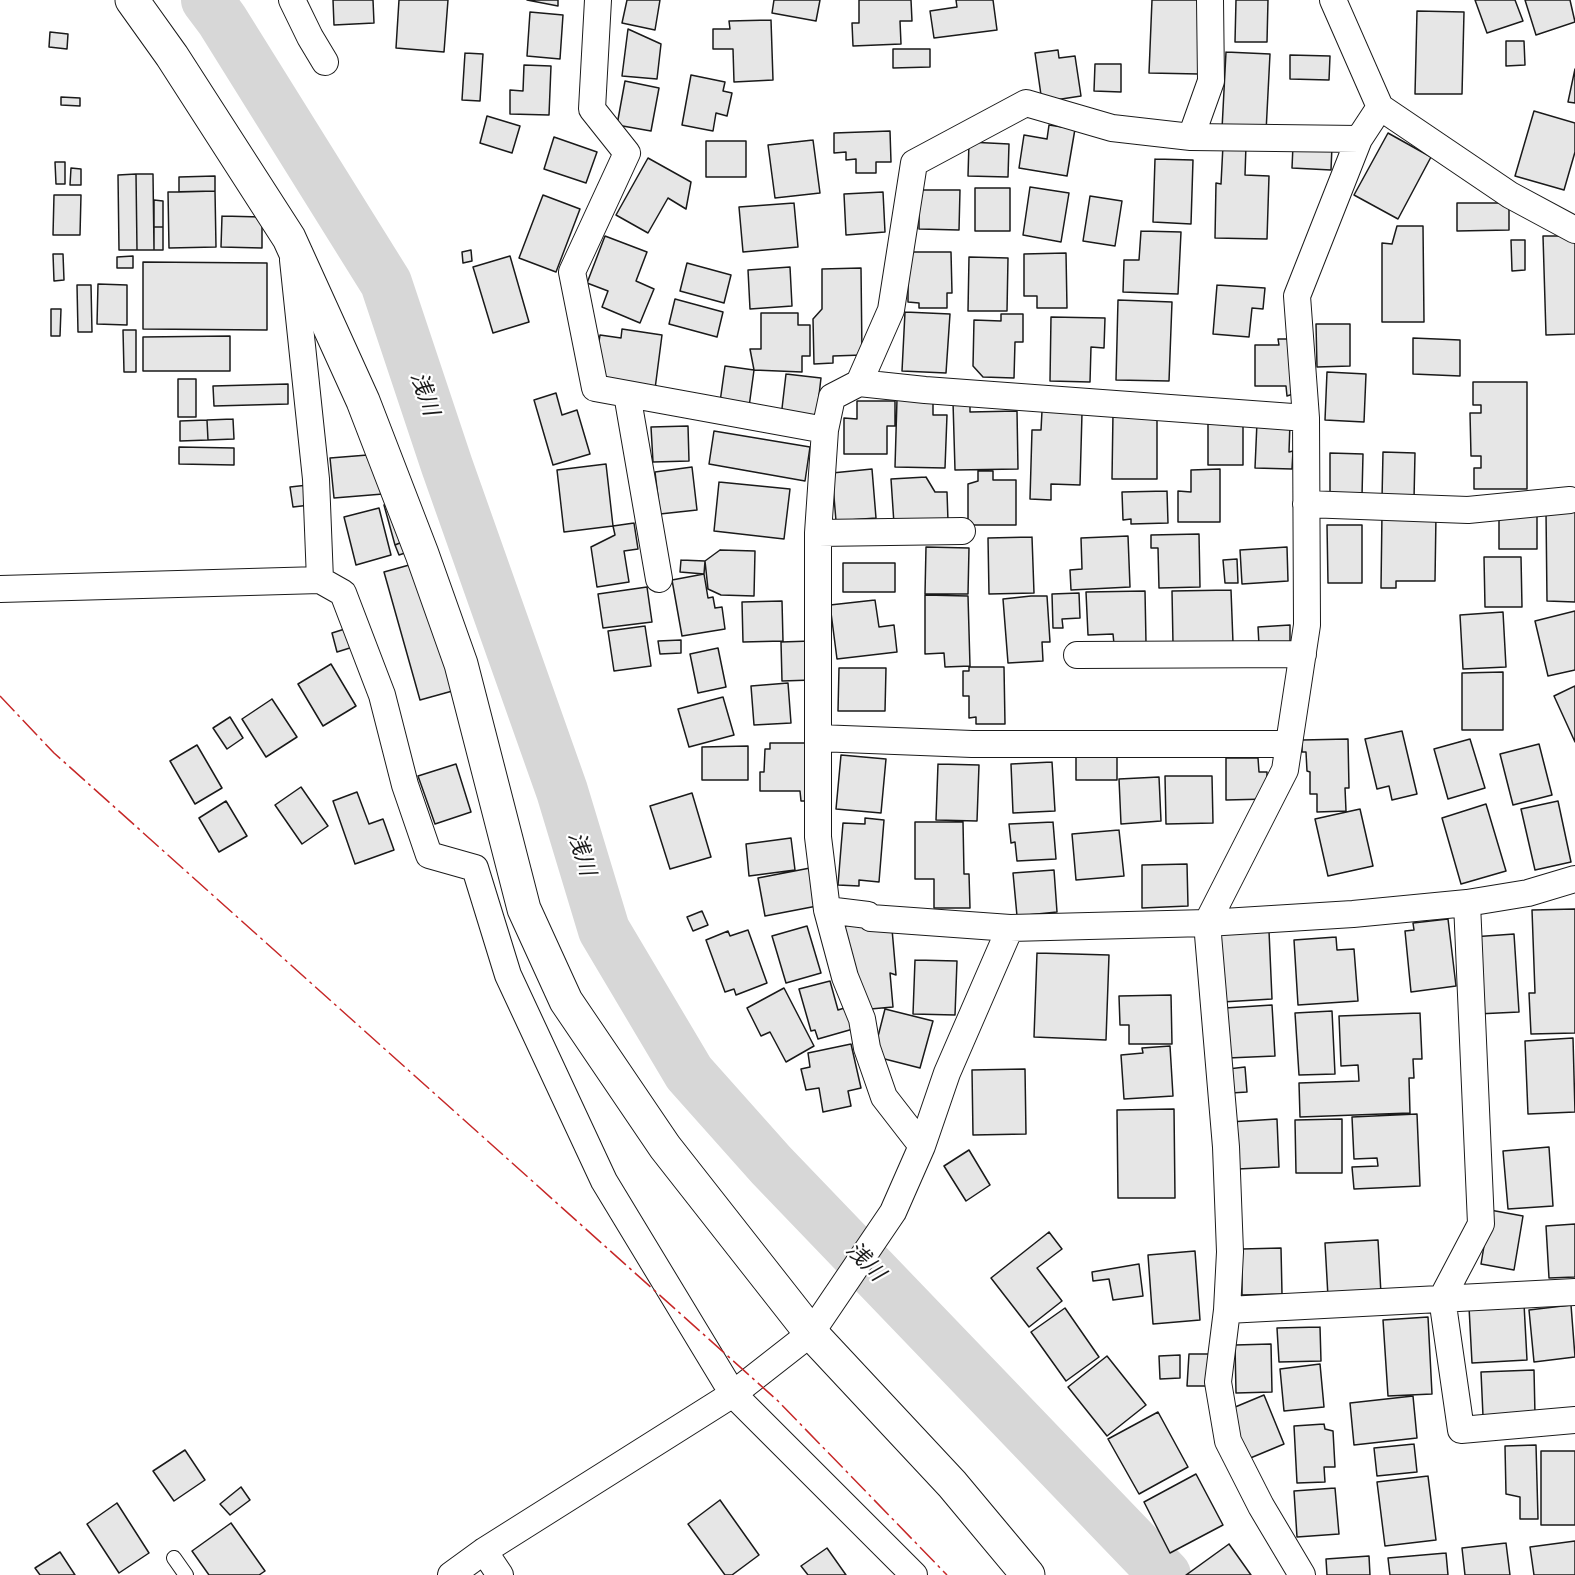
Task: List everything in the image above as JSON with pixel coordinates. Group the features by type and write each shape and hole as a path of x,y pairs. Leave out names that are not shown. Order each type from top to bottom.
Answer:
{"street":[{"path":"132,0 172,56 291,242 363,401 461,664 524,909 566,1001 665,1147 811,1333 952,1484 1028,1575"},
{"path":"292,0 325,62"},
{"path":"598,0 592,110 627,153 572,272 594,388 825,430"},
{"path":"1191,137 1210,81 1210,0"},
{"path":"1333,0 1380,107 1510,195 1575,230"},
{"path":"859,382 891,310 914,163 1026,103 1112,128 1191,137 1359,139"},
{"path":"1302,1575 1261,1506 1228,1441 1218,1382 1227,1310 1230,1252 1226,1147 1207,923 1284,770 1307,625 1306,418 1297,296 1359,139 1380,107"},
{"path":"291,242 316,479 320,580"},
{"path":"922,1146 884,1097 867,1048 862,1019 845,977 827,910 818,837 818,533 825,430 832,397 859,382 925,390 1306,418"},
{"path":"627,394 659,579"},
{"path":"1306,504 1468,510 1570,501"},
{"path":"818,533 962,531"},
{"path":"0,589 320,580 343,593 382,695 405,785 429,855 475,868 508,975 604,1181 733,1394 914,1575"},
{"path":"1077,655 1303,654"},
{"path":"818,738 972,744 1289,744"},
{"path":"827,910 868,915 871,918 1010,928 1207,923 1353,914 1467,903 1528,894 1575,879"},
{"path":"1467,903 1481,1224 1442,1298 1461,1430 1575,1420"},
{"path":"451,1575 484,1551 733,1394 811,1333 893,1212 922,1146 947,1073 1010,928"},
{"path":"508,975 545,956"},
{"path":"1227,1310 1575,1292"},
{"path":"484,1551 500,1575"}],"lane":[{"path":"174,1558 186,1575"}],"building":[{"path":"333,0 373,0 374,23 334,25"},
{"path":"399,0 448,0 444,52 396,48"},
{"path":"527,0 558,0 558,6"},
{"path":"627,0 660,0 655,30 622,23"},
{"path":"774,0 820,0 816,21 772,13"},
{"path":"859,0 911,0 912,21 900,21 901,44 853,46 852,23 859,23"},
{"path":"956,0 993,0 997,30 934,38 930,11 957,7"},
{"path":"1152,0 1202,0 1199,74 1149,73"},
{"path":"1236,0 1268,0 1267,42 1235,42"},
{"path":"1475,0 1515,0 1523,21 1487,33"},
{"path":"1525,0 1570,0 1575,22 1536,35"},
{"path":"1417,11 1464,12 1462,94 1415,94"},
{"path":"530,12 563,15 560,59 527,56"},
{"path":"771,20 773,80 734,82 733,49 713,49 713,29 730,29 729,21"},
{"path":"628,29 661,44 657,79 622,76"},
{"path":"50,32 68,34 67,49 49,47"},
{"path":"1506,41 1524,41 1525,65 1506,66"},
{"path":"893,49 930,49 930,67 893,68"},
{"path":"1058,50 1059,58 1075,56 1081,96 1042,102 1035,53"},
{"path":"1226,52 1270,54 1266,132 1222,129"},
{"path":"465,53 483,54 480,101 462,100"},
{"path":"1290,55 1330,56 1329,80 1290,79"},
{"path":"1095,64 1121,64 1121,92 1094,91"},
{"path":"524,65 551,66 549,115 510,114 510,90 523,91"},
{"path":"1575,69 1575,103 1568,102"},
{"path":"691,75 725,82 723,91 732,93 727,116 716,113 713,131 682,125"},
{"path":"625,81 659,88 651,131 617,125"},
{"path":"61,97 80,98 80,106 61,105"},
{"path":"1534,111 1575,123 1575,152 1564,190 1515,176"},
{"path":"487,116 520,126 512,153 480,143"},
{"path":"1049,125 1075,129 1067,176 1019,168 1024,135 1047,139"},
{"path":"890,131 891,162 876,162 876,173 856,173 856,159 846,160 846,152 834,153 834,133"},
{"path":"1388,133 1431,157 1398,219 1354,195"},
{"path":"554,137 597,152 586,183 544,169"},
{"path":"813,140 820,193 775,198 768,145"},
{"path":"706,141 746,141 746,177 706,177"},
{"path":"969,142 1009,144 1008,177 968,176"},
{"path":"1223,145 1246,145 1245,175 1269,176 1267,239 1215,238 1216,183 1221,184"},
{"path":"1293,145 1332,146 1331,170 1292,168"},
{"path":"648,158 691,182 686,209 668,198 648,233 616,215"},
{"path":"1155,159 1193,160 1191,224 1153,222"},
{"path":"55,162 65,162 65,184 56,184"},
{"path":"71,168 81,169 81,185 70,185"},
{"path":"136,174 153,174 154,250 137,250"},
{"path":"136,174 137,250 119,250 118,175"},
{"path":"215,176 215,191 179,192 179,177"},
{"path":"1030,187 1069,193 1061,242 1023,235"},
{"path":"975,188 1010,188 1010,231 975,231"},
{"path":"919,190 960,190 959,230 919,229"},
{"path":"215,191 216,247 169,248 168,192"},
{"path":"883,192 885,232 846,235 844,194"},
{"path":"54,195 81,195 80,235 53,235"},
{"path":"543,195 580,209 556,272 519,258"},
{"path":"1090,196 1122,201 1115,246 1083,241"},
{"path":"154,200 163,201 163,227 154,227"},
{"path":"794,203 798,247 743,252 739,207"},
{"path":"1457,203 1509,203 1509,230 1457,231"},
{"path":"222,216 262,217 262,248 221,247"},
{"path":"1397,226 1423,226 1424,322 1382,322 1382,243 1392,244"},
{"path":"154,227 163,227 163,250 154,250"},
{"path":"1141,231 1181,232 1178,294 1123,292 1124,260 1139,260"},
{"path":"605,236 647,252 636,281 654,289 640,323 602,307 608,291 587,283"},
{"path":"1543,236 1575,236 1575,334 1546,335"},
{"path":"1511,240 1525,240 1525,270 1512,271"},
{"path":"471,250 472,261 463,263 462,252"},
{"path":"908,252 951,252 952,293 947,293 947,308 919,308 919,303 908,302"},
{"path":"1066,253 1067,308 1037,308 1037,296 1024,296 1024,254"},
{"path":"53,254 63,254 64,280 54,281"},
{"path":"133,256 133,268 117,268 117,257"},
{"path":"510,256 529,322 493,333 473,267"},
{"path":"969,257 1008,258 1007,311 968,311"},
{"path":"143,262 267,263 267,330 143,329"},
{"path":"687,263 731,275 724,303 680,291"},
{"path":"790,267 792,306 750,309 748,270"},
{"path":"861,268 862,355 833,356 833,363 814,364 813,319 822,309 822,269"},
{"path":"98,284 127,285 127,325 97,324"},
{"path":"77,285 91,285 92,332 78,332"},
{"path":"1217,285 1265,288 1263,309 1252,308 1249,337 1213,334"},
{"path":"675,299 723,312 717,337 669,324"},
{"path":"1118,300 1172,302 1169,381 1116,380"},
{"path":"51,309 61,309 60,336 51,336"},
{"path":"905,312 950,314 946,373 902,371"},
{"path":"761,313 798,313 798,325 810,325 810,356 802,356 802,372 754,370 750,349 761,349"},
{"path":"1001,314 1023,314 1023,342 1015,342 1014,378 983,377 973,366 974,320 1001,321"},
{"path":"1051,317 1105,318 1104,348 1091,347 1090,382 1050,381"},
{"path":"1316,324 1350,324 1350,366 1317,367"},
{"path":"622,329 662,335 655,389 593,381 600,335 621,338"},
{"path":"123,330 136,330 136,372 124,372"},
{"path":"230,336 230,371 143,371 143,337"},
{"path":"1413,338 1460,340 1460,376 1413,374"},
{"path":"1278,339 1292,339 1293,394 1287,396 1286,386 1255,386 1255,345 1279,345"},
{"path":"725,366 754,370 749,407 720,402"},
{"path":"1327,372 1366,374 1364,422 1325,420"},
{"path":"786,374 821,378 816,421 781,417"},
{"path":"178,379 196,379 196,417 178,417"},
{"path":"1473,382 1527,382 1527,489 1474,489 1474,468 1481,468 1481,456 1471,456 1470,413 1481,413 1481,405 1473,405"},
{"path":"288,384 288,404 214,406 213,386"},
{"path":"556,393 562,415 577,410 590,454 553,465 534,400"},
{"path":"897,399 933,399 933,415 947,415 945,468 895,467"},
{"path":"857,401 895,401 895,426 887,426 887,454 844,454 844,418 857,419"},
{"path":"953,402 970,402 970,412 1017,411 1018,469 955,470"},
{"path":"1042,411 1082,413 1080,485 1051,484 1051,500 1030,499 1032,430 1041,430"},
{"path":"1113,413 1157,413 1157,479 1112,479"},
{"path":"233,419 234,439 208,440 207,420"},
{"path":"207,420 208,440 180,441 180,421"},
{"path":"1208,422 1243,422 1243,465 1208,465"},
{"path":"1257,422 1290,423 1289,452 1293,451 1292,469 1255,468"},
{"path":"688,426 689,461 653,462 651,427"},
{"path":"714,431 810,447 805,481 709,464"},
{"path":"179,447 234,448 234,465 179,464"},
{"path":"1383,452 1415,453 1414,499 1382,499"},
{"path":"1330,453 1363,454 1362,496 1330,496"},
{"path":"380,454 383,494 334,498 330,458"},
{"path":"606,464 613,526 564,532 557,470"},
{"path":"692,467 697,510 660,514 655,472"},
{"path":"872,469 876,518 836,521 832,473"},
{"path":"1220,469 1220,522 1178,522 1178,491 1191,492 1191,470"},
{"path":"978,471 993,471 993,480 1016,480 1016,525 968,525 968,484 978,481"},
{"path":"926,477 935,492 947,492 948,521 894,524 891,479"},
{"path":"719,482 790,489 784,539 714,531"},
{"path":"308,485 310,505 293,507 290,487"},
{"path":"1167,491 1168,523 1131,524 1131,519 1123,520 1122,492"},
{"path":"397,502 407,540 395,545 384,505"},
{"path":"379,508 391,555 356,565 344,517"},
{"path":"1546,512 1575,512 1575,602 1547,601"},
{"path":"1382,513 1436,514 1435,581 1396,581 1396,588 1381,588"},
{"path":"1499,515 1537,515 1537,549 1499,549"},
{"path":"634,523 638,549 624,551 629,582 597,587 591,547 615,535 613,526"},
{"path":"1327,525 1362,525 1362,583 1328,583"},
{"path":"1199,534 1200,587 1159,588 1158,548 1151,548 1151,535"},
{"path":"1128,536 1130,587 1071,590 1070,570 1082,569 1081,538"},
{"path":"1032,537 1034,593 989,594 988,538"},
{"path":"407,540 411,551 399,555 395,545"},
{"path":"926,547 969,548 968,594 925,594"},
{"path":"1287,547 1288,581 1242,584 1240,550"},
{"path":"720,550 755,551 754,596 721,595 708,589 705,561"},
{"path":"1484,557 1521,557 1522,607 1485,607"},
{"path":"1237,559 1238,583 1225,583 1223,560"},
{"path":"681,560 705,561 704,574 680,572"},
{"path":"420,562 456,690 420,700 384,572"},
{"path":"843,563 895,563 895,592 843,592"},
{"path":"704,574 708,598 713,597 715,608 722,607 725,629 682,636 672,580"},
{"path":"647,587 652,622 603,628 598,594"},
{"path":"1231,590 1233,643 1173,644 1172,591"},
{"path":"1145,591 1146,643 1114,644 1113,634 1088,635 1086,592"},
{"path":"1079,593 1080,618 1062,619 1063,628 1053,628 1052,594"},
{"path":"925,595 968,596 970,666 945,667 944,653 925,654"},
{"path":"1047,596 1050,642 1042,642 1043,661 1008,663 1003,599"},
{"path":"875,600 879,627 894,625 897,652 837,659 830,605"},
{"path":"782,601 783,641 743,642 742,602"},
{"path":"1575,611 1575,670 1548,676 1535,621"},
{"path":"1503,612 1506,667 1463,669 1460,615"},
{"path":"1290,625 1290,644 1259,645 1258,627"},
{"path":"645,626 651,666 614,671 608,631"},
{"path":"348,628 353,647 337,652 332,633"},
{"path":"681,640 681,653 660,654 658,641"},
{"path":"811,641 812,680 782,681 781,642"},
{"path":"718,648 726,687 698,693 690,654"},
{"path":"331,664 356,706 323,726 298,684"},
{"path":"969,667 1004,667 1005,724 976,724 976,717 969,718 969,696 963,696 963,671 969,671"},
{"path":"839,668 886,668 885,711 838,711"},
{"path":"1503,672 1503,730 1462,730 1462,673"},
{"path":"788,683 791,723 754,725 751,686"},
{"path":"1575,686 1575,742 1554,696"},
{"path":"723,697 734,735 689,747 678,709"},
{"path":"272,699 297,737 266,757 242,719"},
{"path":"230,717 243,738 227,749 213,728"},
{"path":"1402,731 1417,794 1392,800 1389,786 1377,789 1365,739"},
{"path":"1348,739 1349,788 1345,788 1346,811 1317,812 1317,794 1310,794 1310,772 1307,771 1306,752 1302,752 1302,740"},
{"path":"1470,739 1485,788 1448,799 1434,749"},
{"path":"770,743 813,743 813,765 805,765 805,785 814,785 814,801 801,801 800,791 760,791 760,772 764,772 765,749 770,749"},
{"path":"1539,744 1552,795 1513,805 1500,754"},
{"path":"197,745 222,788 195,804 170,761"},
{"path":"748,746 748,780 702,780 702,747"},
{"path":"1076,753 1117,753 1117,780 1076,780"},
{"path":"841,755 886,759 881,813 836,809"},
{"path":"1226,758 1258,758 1259,772 1267,772 1267,799 1226,800"},
{"path":"1052,762 1055,811 1013,813 1011,764"},
{"path":"456,764 471,812 435,824 418,776"},
{"path":"938,764 979,765 977,821 936,820"},
{"path":"1165,776 1212,776 1213,823 1166,824"},
{"path":"1159,777 1161,821 1121,824 1119,779"},
{"path":"301,787 328,826 302,844 275,805"},
{"path":"357,792 369,824 383,819 394,850 355,864 333,801"},
{"path":"692,793 711,857 670,869 650,806"},
{"path":"226,801 247,836 219,852 199,818"},
{"path":"1558,801 1571,862 1535,870 1521,809"},
{"path":"1486,804 1506,871 1461,884 1442,818"},
{"path":"1360,809 1373,866 1328,876 1315,819"},
{"path":"865,818 884,820 879,882 859,880 859,886 838,885 843,823 865,824"},
{"path":"915,822 963,822 964,874 969,874 970,908 934,908 934,879 915,879"},
{"path":"1053,822 1056,859 1017,861 1015,842 1011,843 1009,824"},
{"path":"1119,830 1124,876 1076,880 1072,834"},
{"path":"791,838 795,870 749,876 746,844"},
{"path":"1187,864 1188,906 1142,908 1142,865"},
{"path":"810,868 817,906 765,916 758,878"},
{"path":"1054,870 1057,912 1017,916 1013,873"},
{"path":"1575,909 1575,1033 1531,1034 1529,993 1535,993 1532,910"},
{"path":"702,911 708,925 693,931 687,917"},
{"path":"1448,919 1456,986 1411,992 1405,931 1414,930 1413,923"},
{"path":"874,922 874,931 892,929 896,975 890,973 893,1007 859,1010 841,926"},
{"path":"807,926 821,973 786,983 772,936"},
{"path":"748,930 767,983 736,995 734,989 725,992 706,940 728,931 730,936"},
{"path":"1269,931 1272,999 1222,1002 1218,934"},
{"path":"1514,934 1519,1012 1477,1014 1472,937"},
{"path":"1336,937 1337,950 1354,949 1358,1001 1298,1005 1294,940"},
{"path":"1037,953 1109,955 1106,1040 1034,1037"},
{"path":"915,960 957,961 955,1015 913,1014"},
{"path":"830,981 838,1010 854,1005 860,1027 818,1039 815,1030 811,1031 799,989"},
{"path":"784,988 814,1046 786,1062 770,1032 761,1036 747,1008"},
{"path":"1171,995 1172,1044 1129,1044 1129,1025 1120,1025 1119,996"},
{"path":"1272,1005 1275,1056 1228,1058 1225,1008"},
{"path":"885,1009 933,1021 920,1068 873,1056"},
{"path":"1332,1011 1335,1074 1299,1075 1295,1013"},
{"path":"1420,1013 1422,1059 1413,1059 1414,1078 1409,1078 1410,1113 1300,1117 1299,1083 1359,1081 1358,1065 1341,1066 1339,1016"},
{"path":"1573,1038 1575,1112 1528,1114 1525,1041"},
{"path":"851,1044 861,1088 848,1091 851,1106 823,1112 819,1088 806,1090 801,1069 810,1067 808,1053"},
{"path":"1170,1046 1173,1096 1124,1099 1121,1055 1143,1053 1142,1048"},
{"path":"1245,1067 1247,1092 1231,1093 1228,1069"},
{"path":"1025,1069 1026,1134 973,1135 972,1070"},
{"path":"1174,1109 1175,1198 1118,1198 1117,1110"},
{"path":"1417,1114 1420,1186 1354,1189 1352,1167 1378,1166 1377,1158 1354,1159 1352,1117"},
{"path":"1277,1119 1279,1167 1238,1169 1229,1122"},
{"path":"1342,1119 1342,1173 1296,1173 1295,1120"},
{"path":"1549,1147 1553,1206 1508,1209 1503,1151"},
{"path":"969,1150 990,1185 966,1201 944,1166"},
{"path":"1490,1210 1523,1216 1514,1270 1481,1264"},
{"path":"1575,1224 1575,1277 1549,1278 1546,1226"},
{"path":"1049,1232 1062,1249 1037,1268 1062,1301 1029,1327 991,1278"},
{"path":"1378,1240 1381,1294 1328,1297 1325,1243"},
{"path":"1281,1248 1282,1294 1242,1295 1242,1249"},
{"path":"1195,1251 1200,1320 1153,1324 1148,1255"},
{"path":"1139,1264 1143,1296 1113,1300 1109,1279 1093,1281 1092,1272"},
{"path":"1524,1304 1527,1360 1472,1363 1469,1307"},
{"path":"1571,1305 1575,1357 1534,1362 1529,1310"},
{"path":"1065,1308 1099,1357 1066,1381 1031,1332"},
{"path":"1428,1317 1432,1394 1388,1396 1383,1320"},
{"path":"1320,1327 1321,1361 1279,1362 1277,1328"},
{"path":"1271,1344 1272,1392 1236,1393 1235,1345"},
{"path":"1189,1354 1209,1354 1208,1386 1187,1386"},
{"path":"1180,1355 1180,1378 1160,1379 1159,1356"},
{"path":"1107,1356 1146,1405 1107,1436 1068,1387"},
{"path":"1320,1364 1324,1407 1284,1411 1280,1369"},
{"path":"1534,1370 1535,1415 1483,1416 1481,1372"},
{"path":"1264,1395 1284,1444 1248,1459 1228,1410"},
{"path":"1413,1396 1417,1438 1354,1445 1350,1403"},
{"path":"1158,1412 1188,1467 1139,1494 1108,1439"},
{"path":"1324,1424 1325,1429 1333,1431 1335,1467 1324,1467 1325,1482 1297,1483 1294,1426"},
{"path":"1414,1444 1417,1472 1377,1476 1374,1448"},
{"path":"1536,1445 1538,1519 1520,1519 1520,1497 1506,1494 1505,1446"},
{"path":"185,1450 205,1480 174,1501 153,1471"},
{"path":"1541,1451 1575,1451 1575,1525 1541,1525"},
{"path":"1196,1474 1223,1525 1170,1553 1144,1502"},
{"path":"1428,1476 1436,1540 1385,1546 1377,1482"},
{"path":"241,1487 250,1500 230,1515 220,1504"},
{"path":"1335,1488 1339,1534 1297,1537 1294,1491"},
{"path":"720,1500 759,1555 732,1575 725,1575 688,1524"},
{"path":"117,1503 149,1553 119,1573 87,1524"},
{"path":"231,1523 265,1571 259,1575 209,1575 192,1551"},
{"path":"1575,1541 1575,1575 1534,1575 1530,1547"},
{"path":"1506,1543 1510,1575 1465,1575 1462,1548"},
{"path":"1229,1544 1251,1575 1186,1575"},
{"path":"827,1548 846,1575 808,1575 801,1566"},
{"path":"60,1552 75,1575 40,1575 35,1568"},
{"path":"1446,1553 1448,1575 1390,1575 1388,1558"},
{"path":"1369,1556 1370,1575 1327,1575 1326,1559"}],"waterway":[{"name":"浅川","path":"207,0 222,20 386,283 447,466 562,791 604,930 689,1073 771,1165 1165,1575"}],"power":[{"path":"0,696 54,753 778,1401 947,1575"}]}
